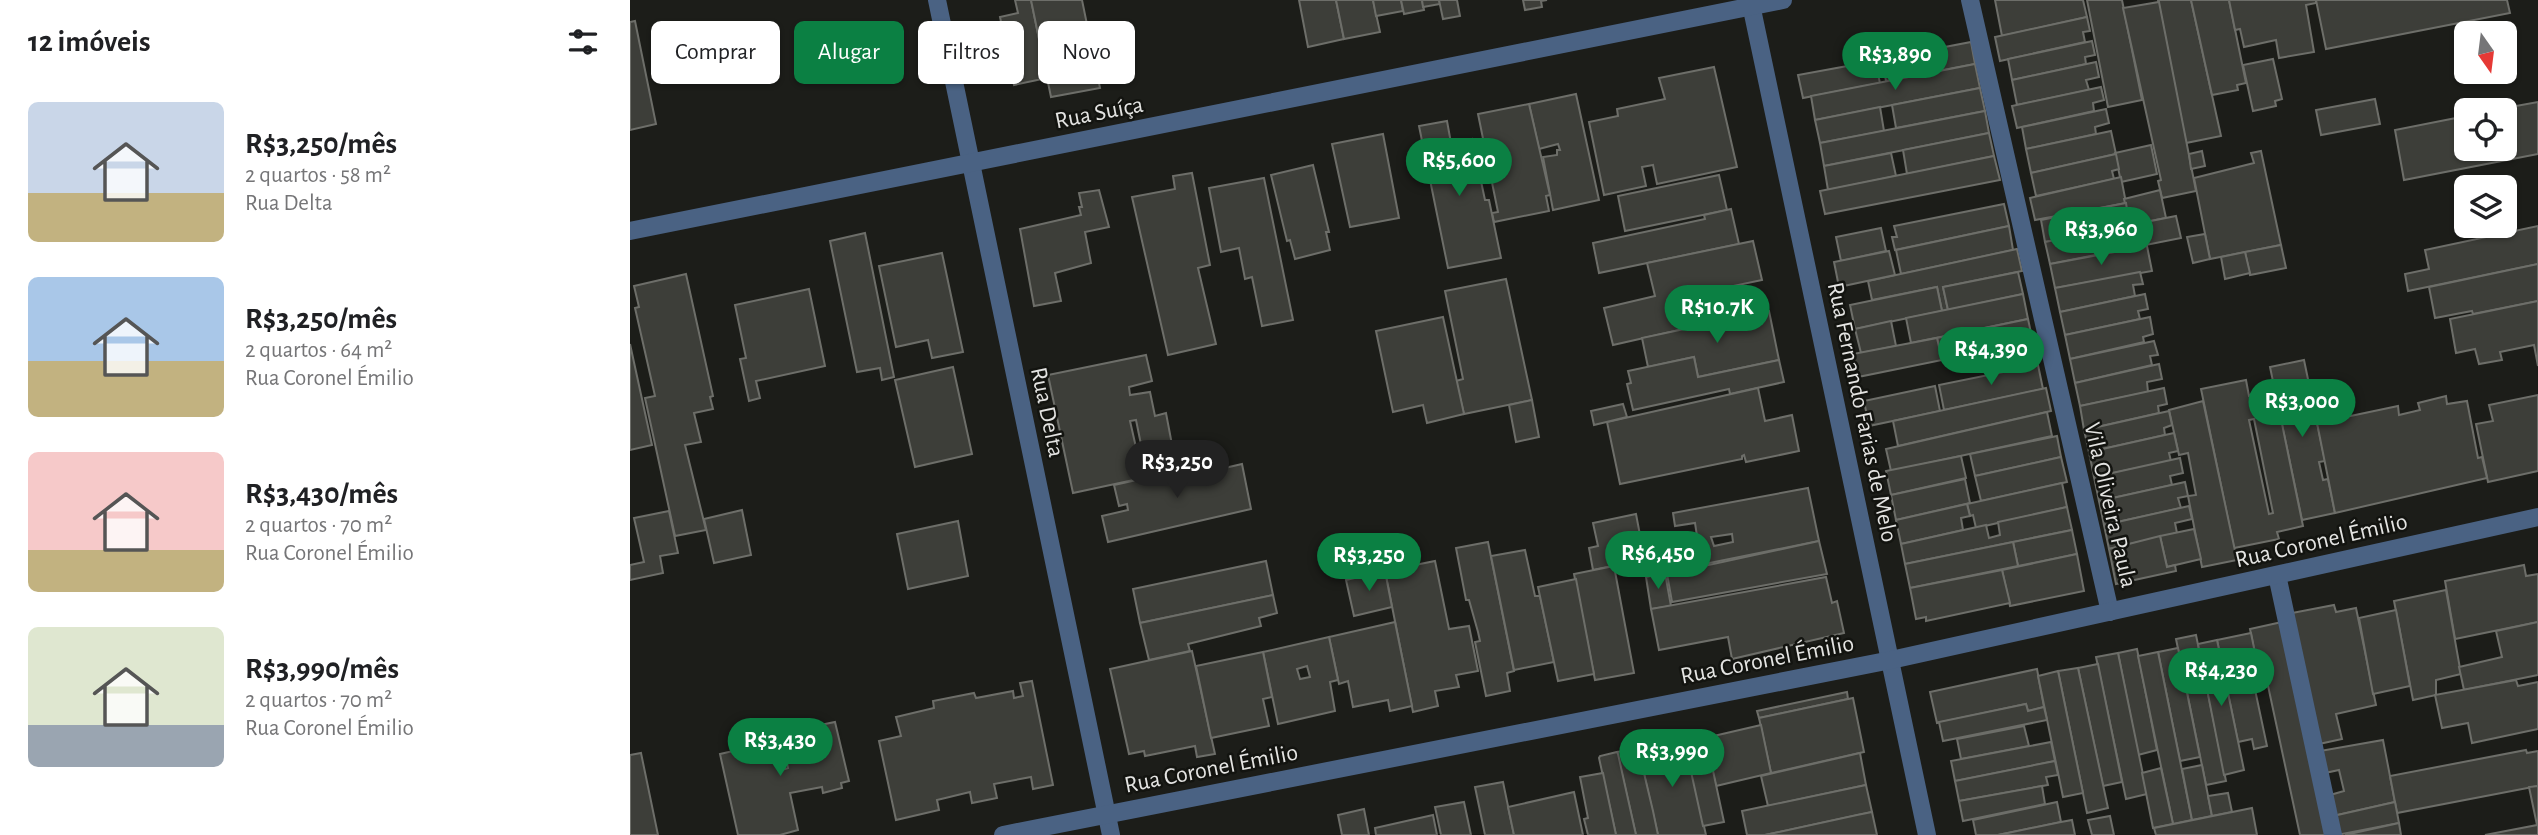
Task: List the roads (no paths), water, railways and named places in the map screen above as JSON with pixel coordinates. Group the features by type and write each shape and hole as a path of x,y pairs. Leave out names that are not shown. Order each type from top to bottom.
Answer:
{"street":[{"name":"Rua Delta","path":"937,0 1111,835"},
{"name":"Rua Suíça","path":"630,231 1751,3 1783,0"},
{"name":"Vila Oliveira Paula","path":"1970,0 2110,612"},
{"name":"Rua Fernando Farias de Melo","path":"1751,3 1927,835"},
{"name":"Rua Coronel Émilio","path":"1003,835 1891,660 2538,517"},
{"path":"2277,575 2333,835"}]}
